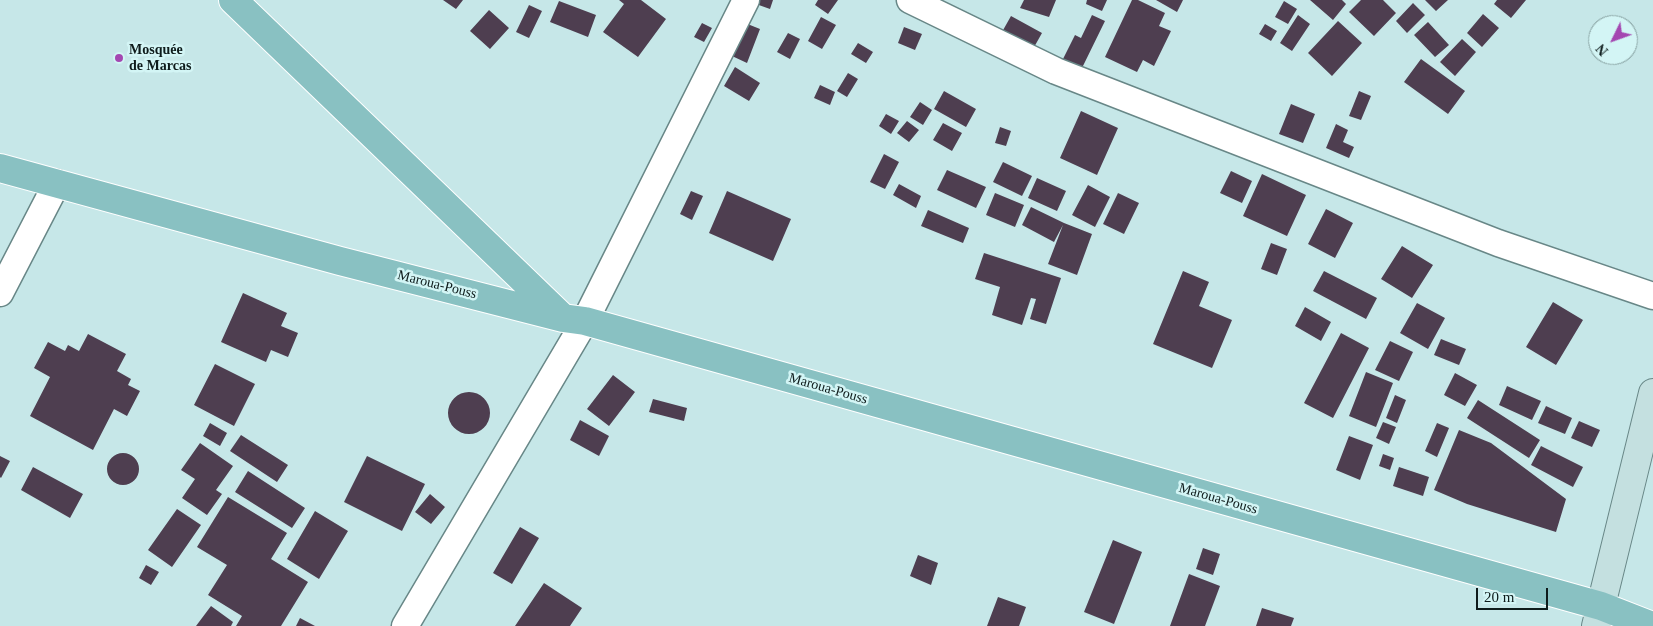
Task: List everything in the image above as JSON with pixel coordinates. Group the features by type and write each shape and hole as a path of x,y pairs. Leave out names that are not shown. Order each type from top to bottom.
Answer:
{"main road":[{"path":"233,0 574,319"},
{"name":"Maroua-Pouss","path":"0,168 340,260 574,319 1598,616 1652,626"}],"street":[{"path":"405,626 574,319 746,0"},
{"path":"910,0 1056,71 1498,243 1653,296"},
{"path":"0,293 57,184"},
{"path":"1598,616 1653,393"}],"building":[{"path":"443,0 463,0 456,9"},
{"path":"619,0 641,0 666,19 638,57 603,32 624,4"},
{"path":"758,0 773,0 770,9 756,4"},
{"path":"818,0 838,0 828,14 815,5"},
{"path":"1024,0 1056,0 1049,17 1020,8"},
{"path":"1087,0 1107,0 1102,11 1086,4"},
{"path":"1132,0 1138,0 1165,13 1159,26 1171,31 1154,66 1143,60 1137,72 1105,57"},
{"path":"1156,0 1183,0 1177,12"},
{"path":"1310,0 1342,0 1346,4 1333,20"},
{"path":"1361,0 1383,0 1396,13 1374,36 1349,12"},
{"path":"1425,0 1448,0 1436,11"},
{"path":"1497,0 1526,0 1511,18 1494,4"},
{"path":"559,1 596,15 588,37 550,22"},
{"path":"1284,1 1297,9 1288,24 1275,17"},
{"path":"1413,3 1425,15 1407,33 1396,21"},
{"path":"529,5 542,11 529,38 516,32"},
{"path":"489,10 509,28 490,49 470,31"},
{"path":"1483,14 1499,28 1482,47 1467,33"},
{"path":"1092,15 1105,21 1082,68 1063,59 1075,35 1081,38"},
{"path":"1298,15 1310,24 1292,51 1280,43"},
{"path":"1011,16 1042,33 1033,49 1002,32"},
{"path":"821,17 836,25 822,49 808,41"},
{"path":"1338,21 1362,43 1332,76 1308,53"},
{"path":"1428,22 1449,45 1435,57 1414,35"},
{"path":"702,23 712,28 704,42 694,37"},
{"path":"745,23 760,29 747,63 732,56"},
{"path":"1265,24 1277,31 1271,41 1259,34"},
{"path":"904,27 922,34 915,50 898,43"},
{"path":"788,33 800,39 790,59 777,52"},
{"path":"1462,39 1476,52 1455,76 1440,62"},
{"path":"858,43 873,52 866,63 851,54"},
{"path":"1421,59 1465,91 1448,114 1404,82"},
{"path":"735,67 760,83 749,101 724,86"},
{"path":"848,73 858,79 847,97 837,91"},
{"path":"820,85 835,92 830,105 814,98"},
{"path":"944,91 976,109 966,127 934,109"},
{"path":"1359,91 1371,96 1361,120 1349,116"},
{"path":"920,102 932,110 923,125 910,117"},
{"path":"1291,104 1315,114 1303,143 1279,134"},
{"path":"1081,111 1118,128 1097,175 1060,158"},
{"path":"886,114 899,121 891,134 879,126"},
{"path":"907,121 919,130 909,142 897,133"},
{"path":"943,123 962,133 952,151 933,140"},
{"path":"1336,124 1348,130 1343,142 1354,147 1349,158 1326,148"},
{"path":"1000,127 1011,131 1006,146 995,143"},
{"path":"884,154 899,162 885,189 870,182"},
{"path":"1003,162 1032,176 1022,196 993,182"},
{"path":"947,170 986,187 976,208 937,190"},
{"path":"1231,171 1252,181 1242,203 1220,193"},
{"path":"1262,174 1306,195 1287,236 1243,216"},
{"path":"1037,178 1066,191 1057,211 1028,198"},
{"path":"899,184 921,196 916,208 893,195"},
{"path":"1088,185 1110,197 1095,227 1072,215"},
{"path":"691,191 703,196 692,220 680,214"},
{"path":"727,191 791,219 773,261 709,233"},
{"path":"995,193 1024,205 1015,227 986,215"},
{"path":"1118,193 1139,203 1124,234 1103,224"},
{"path":"1031,207 1092,234 1077,275 1048,264 1063,225 1054,242 1022,225"},
{"path":"1326,209 1353,223 1335,258 1308,244"},
{"path":"928,210 969,228 963,243 921,226"},
{"path":"1271,243 1287,249 1277,275 1261,269"},
{"path":"1402,246 1433,265 1412,298 1381,279"},
{"path":"984,253 1061,278 1046,324 1030,319 1036,299 1031,298 1022,325 992,315 1000,287 975,279"},
{"path":"1183,271 1209,282 1199,306 1232,320 1212,368 1153,344"},
{"path":"1324,271 1377,298 1366,319 1313,291"},
{"path":"243,293 287,313 281,326 298,333 288,357 271,350 266,362 221,342"},
{"path":"1553,302 1583,320 1556,365 1526,347"},
{"path":"1417,303 1445,318 1428,349 1400,333"},
{"path":"1305,307 1331,322 1321,341 1295,326"},
{"path":"1341,333 1369,348 1333,418 1304,403"},
{"path":"88,334 126,354 117,371 131,379 128,385 140,391 127,416 114,409 93,450 30,416 50,377 34,368 48,342 65,351 68,345 79,351"},
{"path":"1441,339 1466,349 1459,365 1434,355"},
{"path":"1390,341 1413,352 1399,381 1375,370"},
{"path":"215,364 255,384 234,426 194,405"},
{"path":"1366,372 1393,383 1376,427 1349,416"},
{"path":"1455,373 1477,385 1465,406 1444,395"},
{"path":"613,375 635,392 609,426 587,409"},
{"path":"1507,386 1541,401 1532,420 1499,405"},
{"path":"465,392 473,392 484,398 490,413 484,428 473,434 465,434 454,428 448,417 448,409 454,398"},
{"path":"1395,395 1406,400 1397,423 1386,418"},
{"path":"653,399 687,408 684,421 649,412"},
{"path":"1478,400 1540,440 1529,458 1467,418"},
{"path":"1546,406 1572,418 1565,434 1538,423"},
{"path":"580,420 609,436 599,456 570,440"},
{"path":"1579,421 1600,430 1592,447 1571,438"},
{"path":"1383,422 1396,427 1389,444 1376,438"},
{"path":"210,423 227,433 220,446 203,436"},
{"path":"1437,423 1449,428 1437,457 1425,451"},
{"path":"1459,430 1491,443 1566,499 1556,532 1467,504 1434,490"},
{"path":"241,435 288,465 277,482 230,451"},
{"path":"1349,436 1373,445 1360,480 1336,470"},
{"path":"200,443 233,466 216,490 222,494 207,515 182,498 195,479 181,470"},
{"path":"1541,446 1583,467 1573,487 1531,465"},
{"path":"123,453 134,458 139,469 134,480 123,485 112,480 107,469 112,458"},
{"path":"1383,454 1394,458 1390,470 1379,466"},
{"path":"0,456 10,461 1,478 0,477"},
{"path":"367,456 425,484 402,531 344,502"},
{"path":"33,467 83,494 70,518 21,490"},
{"path":"1399,467 1429,477 1423,496 1393,486"},
{"path":"248,471 305,508 292,528 235,492"},
{"path":"430,494 445,507 431,524 415,512"},
{"path":"228,497 287,533 271,559 308,582 281,626 236,626 242,616 208,595 227,565 197,547"},
{"path":"177,509 201,525 172,567 148,550"},
{"path":"315,511 348,531 319,579 287,559"},
{"path":"520,527 539,538 512,584 493,573"},
{"path":"1113,540 1142,552 1114,624 1084,612"},
{"path":"1203,548 1220,554 1213,575 1196,569"},
{"path":"918,555 938,563 931,585 910,576"},
{"path":"146,565 159,572 151,585 139,578"},
{"path":"1189,574 1220,586 1205,626 1170,626"},
{"path":"544,583 582,608 570,626 515,626"},
{"path":"998,597 1026,607 1019,626 987,626"},
{"path":"211,606 233,622 231,626 196,626"},
{"path":"1262,608 1294,618 1291,626 1256,626"},
{"path":"300,618 315,626 296,626"}],"place":[{"name":"Mosquée de Marcas","path":"119,58"}]}
